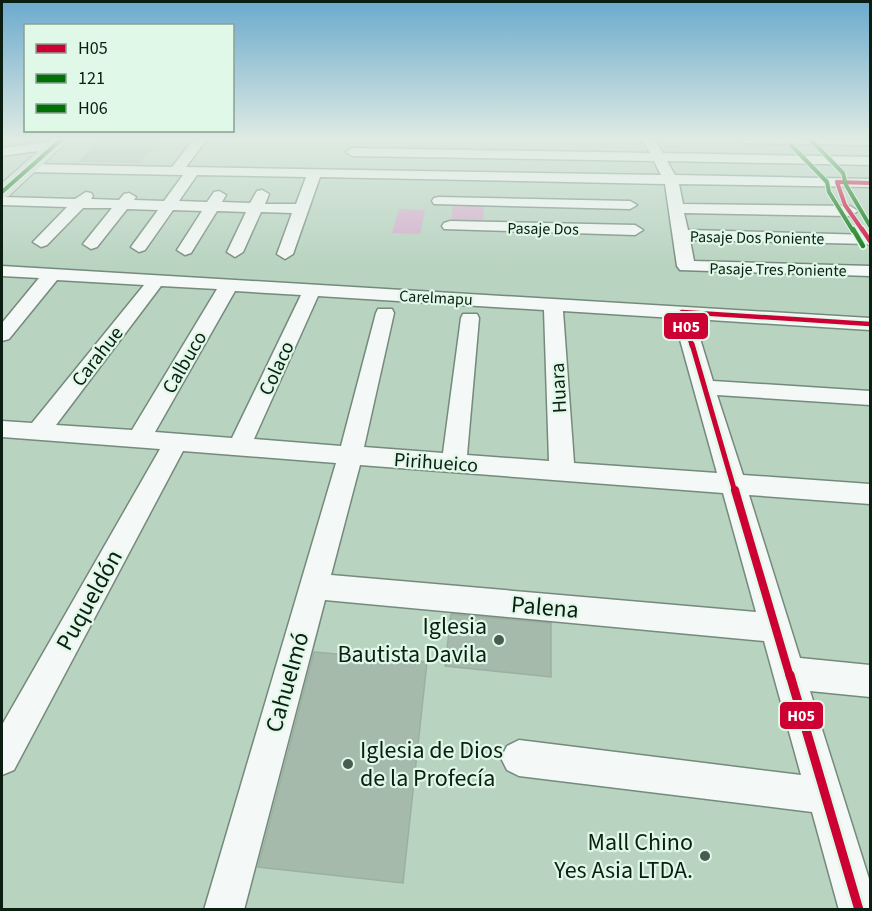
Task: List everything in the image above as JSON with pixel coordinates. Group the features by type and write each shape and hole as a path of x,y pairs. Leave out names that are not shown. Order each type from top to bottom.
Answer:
{"main road":[{"path":"2,192 13,182"}],"street":[{"path":"41,242 99,182"},
{"path":"91,244 142,182"},
{"path":"140,247 185,182"},
{"path":"185,250 227,182"},
{"path":"235,252 268,182"},
{"path":"285,254 311,182"},
{"path":"489,182 490,227"},
{"path":"594,182 606,229"},
{"path":"672,182 681,235"},
{"path":"797,182 870,183"},
{"path":"837,182 837,188 850,211 870,240"},
{"path":"2,201 301,209"},
{"path":"439,201 630,205"},
{"path":"676,208 850,211"},
{"name":"Pasaje Dos","path":"450,226 635,230"},
{"name":"Pasaje Dos Poniente","path":"681,235 870,240"},
{"name":"Pasaje Tres Poniente","path":"681,235 686,266 870,271"},
{"name":"Carelmapu","path":"2,271 870,324"},
{"path":"2,335 52,274"},
{"name":"Carahue","path":"38,432 157,280"},
{"name":"Calbuco","path":"139,439 229,285"},
{"name":"Colaco","path":"239,447 312,290"},
{"name":"Huara","path":"554,304 562,471"},
{"path":"682,312 859,909"},
{"name":"Cahuelmó","path":"224,909 350,455 385,313"},
{"path":"454,463 470,318"},
{"path":"704,387 870,398"},
{"name":"Pirihueico","path":"2,429 870,494"},
{"name":"Puqueldón","path":"2,758 176,442"},
{"name":"Palena","path":"314,586 776,628"},
{"path":"789,673 870,681"},
{"path":"519,758 825,796"}],"shaded area":[{"path":"453,204 484,205 483,224 451,223"},
{"path":"399,209 425,210 420,234 392,233"}],"building":[{"name":"Iglesia Bautista Davila","path":"451,614 551,623 551,677 445,666"},
{"name":"Iglesia de Dios de la Profecía","path":"314,652 427,662 403,883 258,867"}],"transit line":[{"path":"2,192 14,182"},
{"name":"121","path":"827,182 829,192 863,246"},
{"name":"H05","path":"870,183 837,182 845,205 870,241"},
{"name":"H06","path":"845,182 870,226"},
{"name":"H05","path":"859,910 682,312 870,324"}],"place":[{"name":"Iglesia Bautista Davila","path":"499,640"},
{"name":"Iglesia de Dios de la Profecía","path":"348,764"},
{"name":"Mall Chino Yes Asia LTDA.","path":"705,856"}]}
